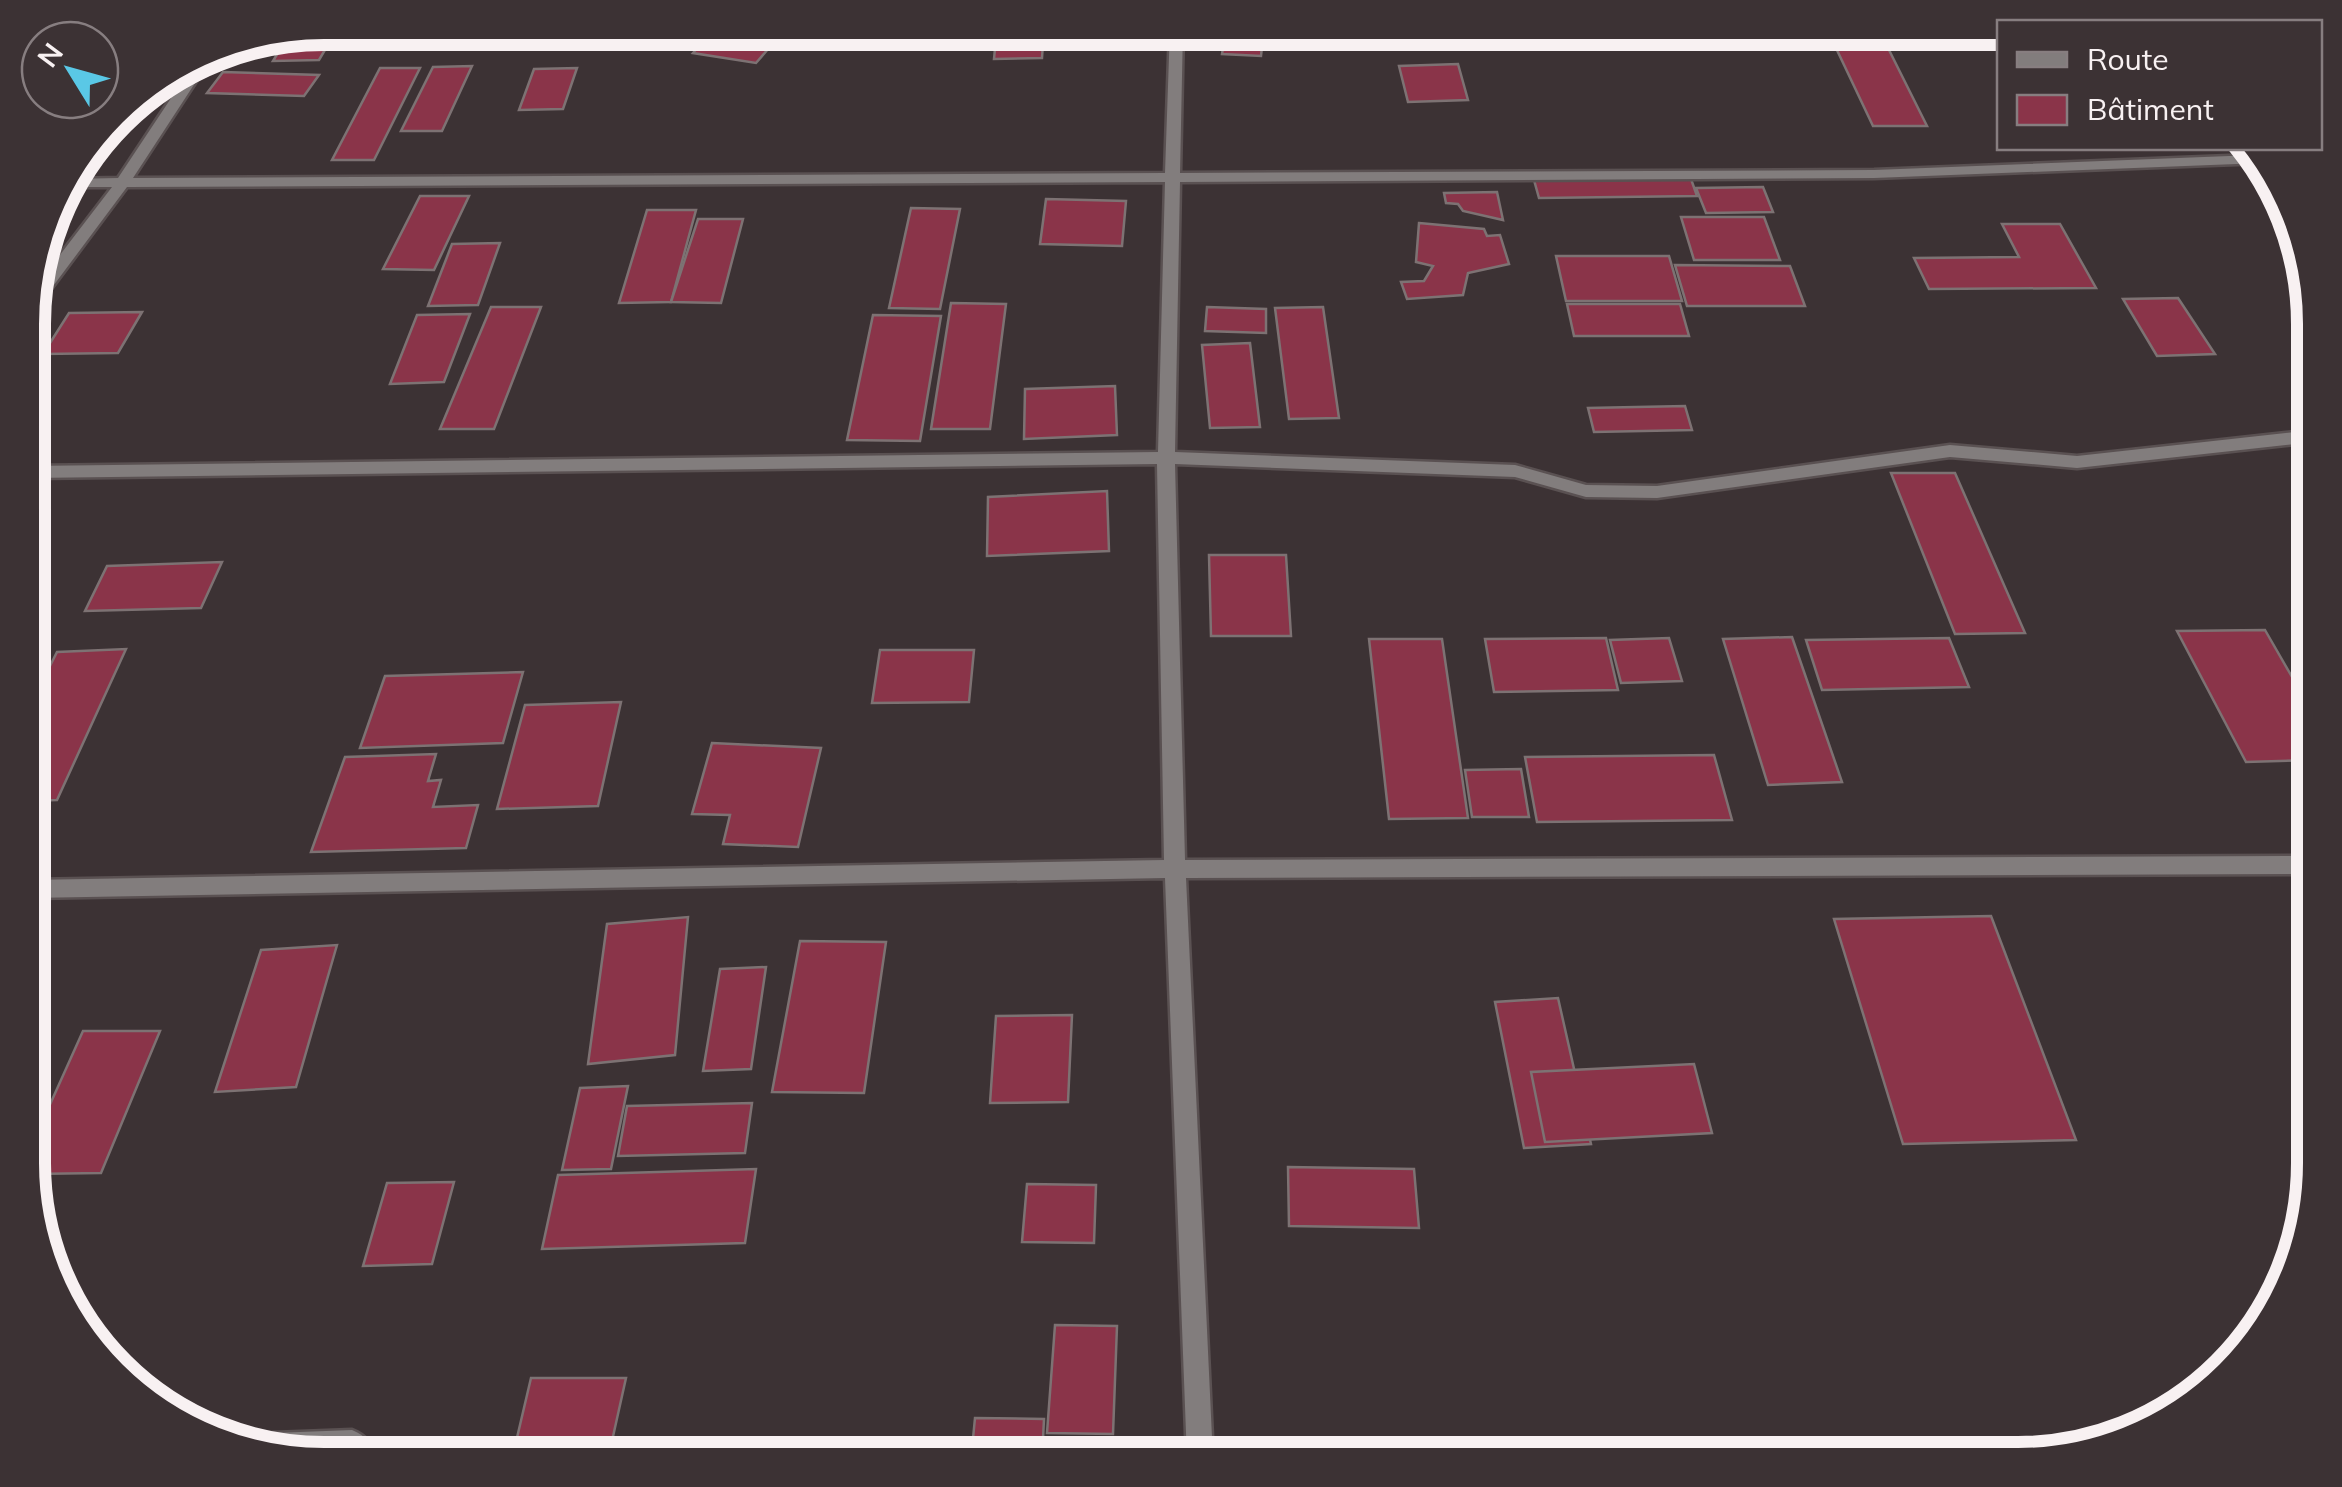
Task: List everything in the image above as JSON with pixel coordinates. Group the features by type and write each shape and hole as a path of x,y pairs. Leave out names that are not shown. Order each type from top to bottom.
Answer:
{"street":[{"path":"1176,45 1166,458 1175,869 1199,1441"},
{"path":"49,279 123,182 192,79"},
{"path":"84,183 1874,174 2243,160"},
{"path":"45,472 1166,458 1515,471 1586,490 1657,492 1950,451 2077,462 2296,438"},
{"path":"45,890 1175,869 2296,864"}],"building":[{"path":"328,45 319,60 273,61 281,49"},
{"path":"700,45 772,45 756,63 693,53"},
{"path":"995,45 1043,45 1042,58 994,59"},
{"path":"1224,45 1262,45 1261,56 1222,54"},
{"path":"1769,45 1829,48 1770,48"},
{"path":"1836,48 1888,48 1927,126 1873,126"},
{"path":"1458,64 1468,100 1408,102 1399,66"},
{"path":"472,66 442,131 401,131 433,67"},
{"path":"380,68 420,68 374,160 332,160"},
{"path":"577,68 563,109 519,110 534,69"},
{"path":"223,72 319,75 304,96 207,93"},
{"path":"1691,179 1697,196 1539,198 1534,180"},
{"path":"1763,187 1773,212 1706,213 1696,188"},
{"path":"1497,192 1503,220 1463,211 1458,204 1446,203 1444,193"},
{"path":"420,196 469,196 434,270 383,269"},
{"path":"1046,199 1126,201 1122,246 1040,244"},
{"path":"911,208 960,209 940,309 889,308"},
{"path":"647,210 696,210 671,302 619,303"},
{"path":"1681,217 1764,217 1780,260 1694,260"},
{"path":"698,219 743,219 721,303 671,302"},
{"path":"1419,223 1484,229 1487,236 1500,235 1509,264 1468,273 1463,295 1407,299 1401,282 1424,281 1433,266 1416,262"},
{"path":"2002,224 2060,224 2096,288 1929,289 1914,258 2019,257"},
{"path":"500,243 478,305 428,306 452,244"},
{"path":"1556,256 1669,256 1682,301 1566,301"},
{"path":"1675,265 1790,266 1805,306 1687,306"},
{"path":"2178,298 2215,354 2157,356 2123,299"},
{"path":"951,303 1006,304 990,429 931,429"},
{"path":"1567,304 1680,304 1689,336 1574,336"},
{"path":"491,307 541,307 494,429 440,429"},
{"path":"1207,307 1266,309 1266,333 1205,331"},
{"path":"1323,307 1339,418 1289,419 1275,308"},
{"path":"142,312 118,353 45,354 69,313"},
{"path":"470,314 444,382 390,384 417,315"},
{"path":"873,315 941,316 920,441 847,440"},
{"path":"1250,343 1260,427 1210,428 1202,345"},
{"path":"1115,386 1117,435 1024,439 1025,389"},
{"path":"1685,406 1692,430 1594,432 1588,408"},
{"path":"1891,473 1955,473 2025,633 1955,634"},
{"path":"1107,491 1109,551 987,556 988,497"},
{"path":"1209,555 1286,555 1291,636 1211,636"},
{"path":"222,562 201,608 85,611 107,566"},
{"path":"2265,630 2296,684 2296,761 2246,762 2177,631"},
{"path":"1792,637 1842,782 1768,785 1723,639"},
{"path":"1606,638 1618,690 1494,692 1485,639"},
{"path":"1669,638 1682,681 1621,683 1610,640"},
{"path":"1949,638 1969,687 1822,690 1806,640"},
{"path":"1369,639 1442,639 1468,818 1389,819"},
{"path":"126,649 57,800 45,800 45,676 57,652"},
{"path":"880,650 974,650 969,702 872,703"},
{"path":"523,672 503,743 360,748 385,676"},
{"path":"621,702 598,806 497,809 525,705"},
{"path":"712,743 821,748 798,847 723,844 730,815 692,814"},
{"path":"436,754 428,781 441,780 433,807 478,805 466,848 311,852 345,757"},
{"path":"1714,755 1732,820 1537,822 1525,757"},
{"path":"1521,769 1529,817 1472,817 1465,770"},
{"path":"1991,916 2076,1140 1903,1144 1834,919"},
{"path":"688,917 675,1055 588,1064 607,924"},
{"path":"800,941 886,942 864,1093 772,1092"},
{"path":"337,945 296,1087 215,1092 261,950"},
{"path":"766,967 751,1069 703,1071 720,969"},
{"path":"1558,998 1591,1144 1524,1148 1495,1002"},
{"path":"1072,1015 1068,1102 990,1103 996,1016"},
{"path":"83,1031 160,1031 101,1173 46,1174 45,1116"},
{"path":"1694,1064 1712,1133 1545,1142 1531,1072"},
{"path":"628,1086 611,1169 562,1170 580,1088"},
{"path":"752,1103 745,1153 618,1156 627,1106"},
{"path":"1288,1167 1414,1169 1419,1228 1289,1226"},
{"path":"756,1169 745,1243 542,1249 558,1175"},
{"path":"454,1182 432,1264 363,1266 387,1183"},
{"path":"1027,1184 1096,1185 1094,1243 1022,1242"},
{"path":"1055,1325 1117,1326 1113,1434 1047,1433"},
{"path":"531,1378 626,1378 612,1441 516,1442"},
{"path":"975,1418 1044,1419 1043,1442 973,1442"}]}
